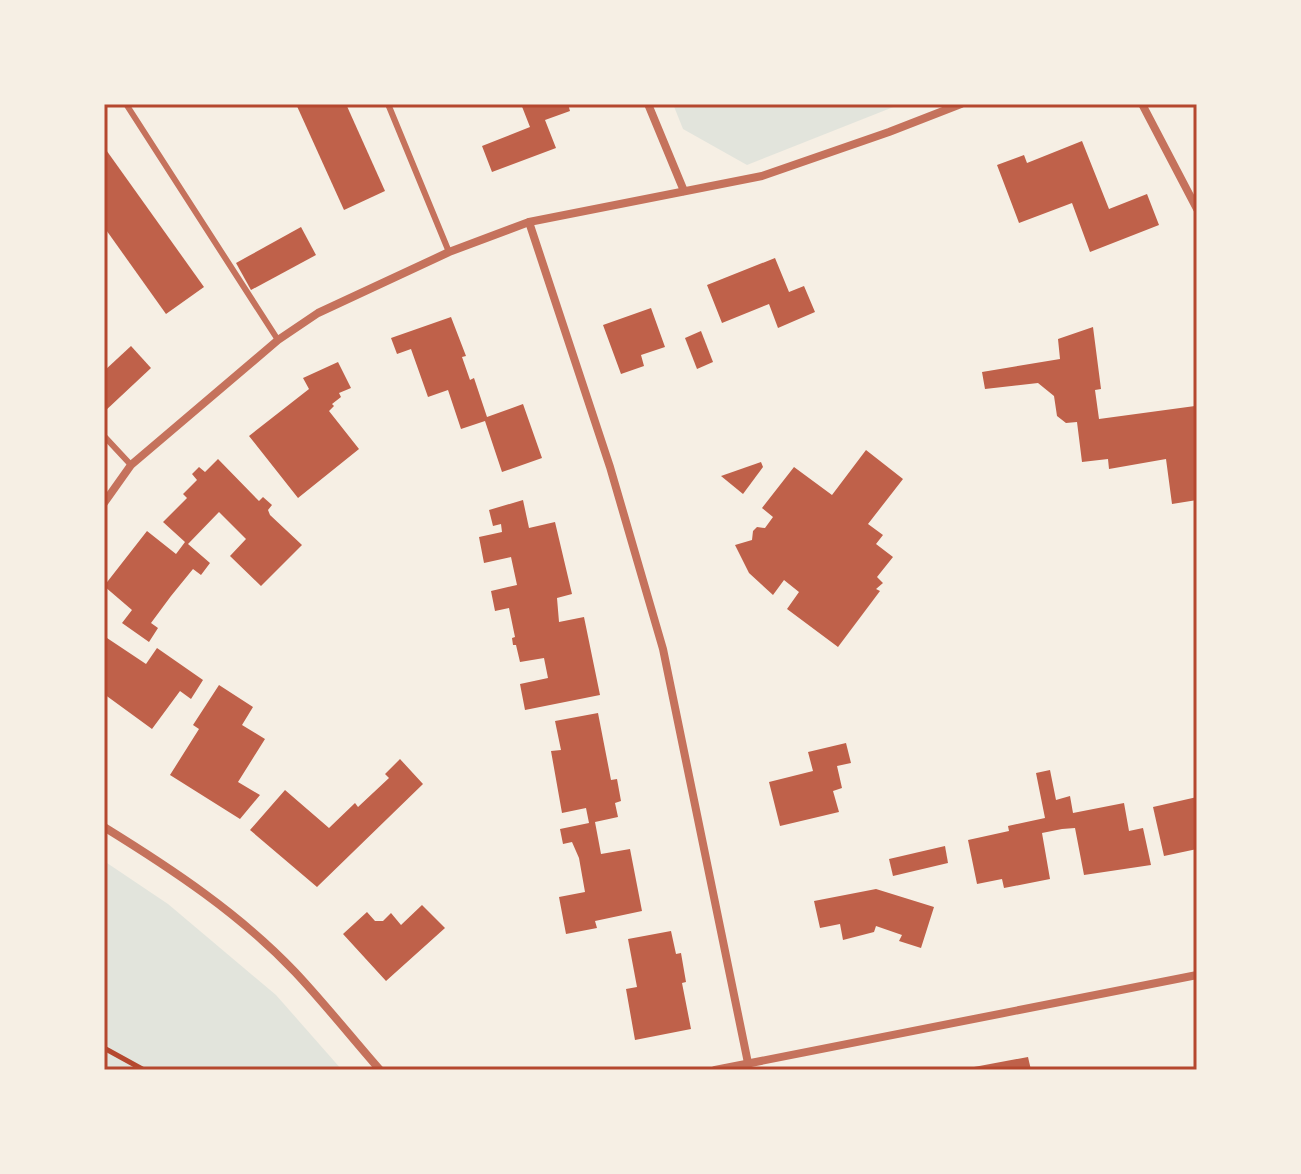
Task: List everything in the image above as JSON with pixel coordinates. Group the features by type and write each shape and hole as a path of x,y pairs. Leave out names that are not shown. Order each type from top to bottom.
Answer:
{"street":[{"path":"648,104 684,191"},
{"path":"104,503 131,465 278,340 318,313 449,252 529,222 762,176 961,104"},
{"path":"1142,104 1197,209"},
{"path":"529,222 610,467 663,649 748,1063"},
{"path":"104,827 224,907 294,971 380,1070"},
{"path":"715,1070 1197,975"}],"lane":[{"path":"126,104 278,340"},
{"path":"388,104 449,252"},
{"path":"104,436 131,465"}],"path":[{"path":"104,1048 144,1070"}],"shaded area":[{"path":"673,104 901,104 747,165 683,129"},
{"path":"104,861 168,904 276,995 342,1070 104,1070"}],"building":[{"path":"296,104 346,104 385,191 344,210"},
{"path":"521,104 568,104 570,111 545,120 556,148 492,172 482,146 530,127"},
{"path":"1082,141 1109,209 1147,194 1159,225 1090,252 1072,203 1019,223 997,165 1024,155 1027,163"},
{"path":"104,147 204,287 166,314 104,227"},
{"path":"301,227 316,255 251,290 236,263"},
{"path":"775,258 789,292 804,286 815,312 778,328 769,304 722,323 707,285"},
{"path":"651,308 665,347 641,355 644,366 621,374 603,325"},
{"path":"451,317 466,356 462,357 470,380 474,378 487,417 523,404 542,458 502,472 485,421 461,429 448,390 428,397 411,349 397,354 391,338"},
{"path":"1093,327 1101,389 1095,390 1099,419 1195,406 1197,500 1172,504 1166,459 1109,469 1108,459 1082,462 1077,422 1066,423 1057,416 1054,396 1038,383 985,389 982,372 1060,359 1058,339"},
{"path":"701,331 713,362 697,369 685,338"},
{"path":"131,346 151,368 104,412 104,371"},
{"path":"338,362 351,388 339,393 341,397 329,411 359,449 298,498 249,436 309,389 303,378"},
{"path":"866,450 903,479 868,524 883,535 876,544 893,557 877,577 883,583 876,589 880,591 838,647 787,609 799,592 784,580 773,595 749,573 735,545 752,540 757,527 765,528 773,517 762,508 794,467 832,495"},
{"path":"218,459 259,501 263,497 272,505 268,510 270,515 302,545 261,586 230,556 246,539 219,512 188,544 210,563 201,575 193,569 171,596 151,623 158,628 149,642 122,623 132,610 104,586 147,531 176,554 185,542 163,522 187,498 183,494 197,480 192,474 199,467 205,472"},
{"path":"761,462 763,467 743,494 721,476"},
{"path":"523,500 529,528 555,522 572,594 557,598 559,622 584,617 600,695 525,710 520,684 548,678 544,658 520,662 516,645 513,645 512,638 515,637 509,608 495,611 491,591 517,585 511,557 484,563 479,537 502,532 501,524 493,526 489,510"},
{"path":"104,636 146,664 157,648 203,680 191,699 180,691 152,729 104,694"},
{"path":"219,685 253,707 242,725 265,739 238,782 260,795 240,819 170,775 199,729 193,725"},
{"path":"598,713 611,780 617,779 621,801 615,803 618,817 595,822 601,854 630,849 642,911 595,921 597,928 566,934 559,897 585,892 579,858 572,842 563,844 560,829 589,823 586,808 562,813 551,751 561,750 555,721"},
{"path":"846,743 851,763 837,766 842,788 833,791 839,812 780,826 769,782 813,771 808,752"},
{"path":"400,759 423,784 317,887 250,830 285,790 329,828 355,803 358,807 389,778 385,774"},
{"path":"1050,770 1056,800 1070,796 1073,813 1124,803 1129,831 1143,828 1151,865 1084,875 1075,828 1062,829 1042,833 1050,879 1004,888 1002,879 977,884 968,840 1009,831 1008,826 1045,818 1036,773"},
{"path":"1197,797 1197,849 1164,856 1153,807"},
{"path":"945,846 948,863 893,876 889,859"},
{"path":"876,889 934,907 921,948 899,941 902,935 876,926 874,932 843,940 840,924 820,928 814,901"},
{"path":"422,905 445,928 386,981 343,934 367,912 375,921 383,921 391,913 401,925"},
{"path":"671,931 676,954 681,953 686,982 682,983 691,1029 635,1040 626,989 637,987 628,939"},
{"path":"1028,1057 1031,1070 974,1070 974,1067"}]}
